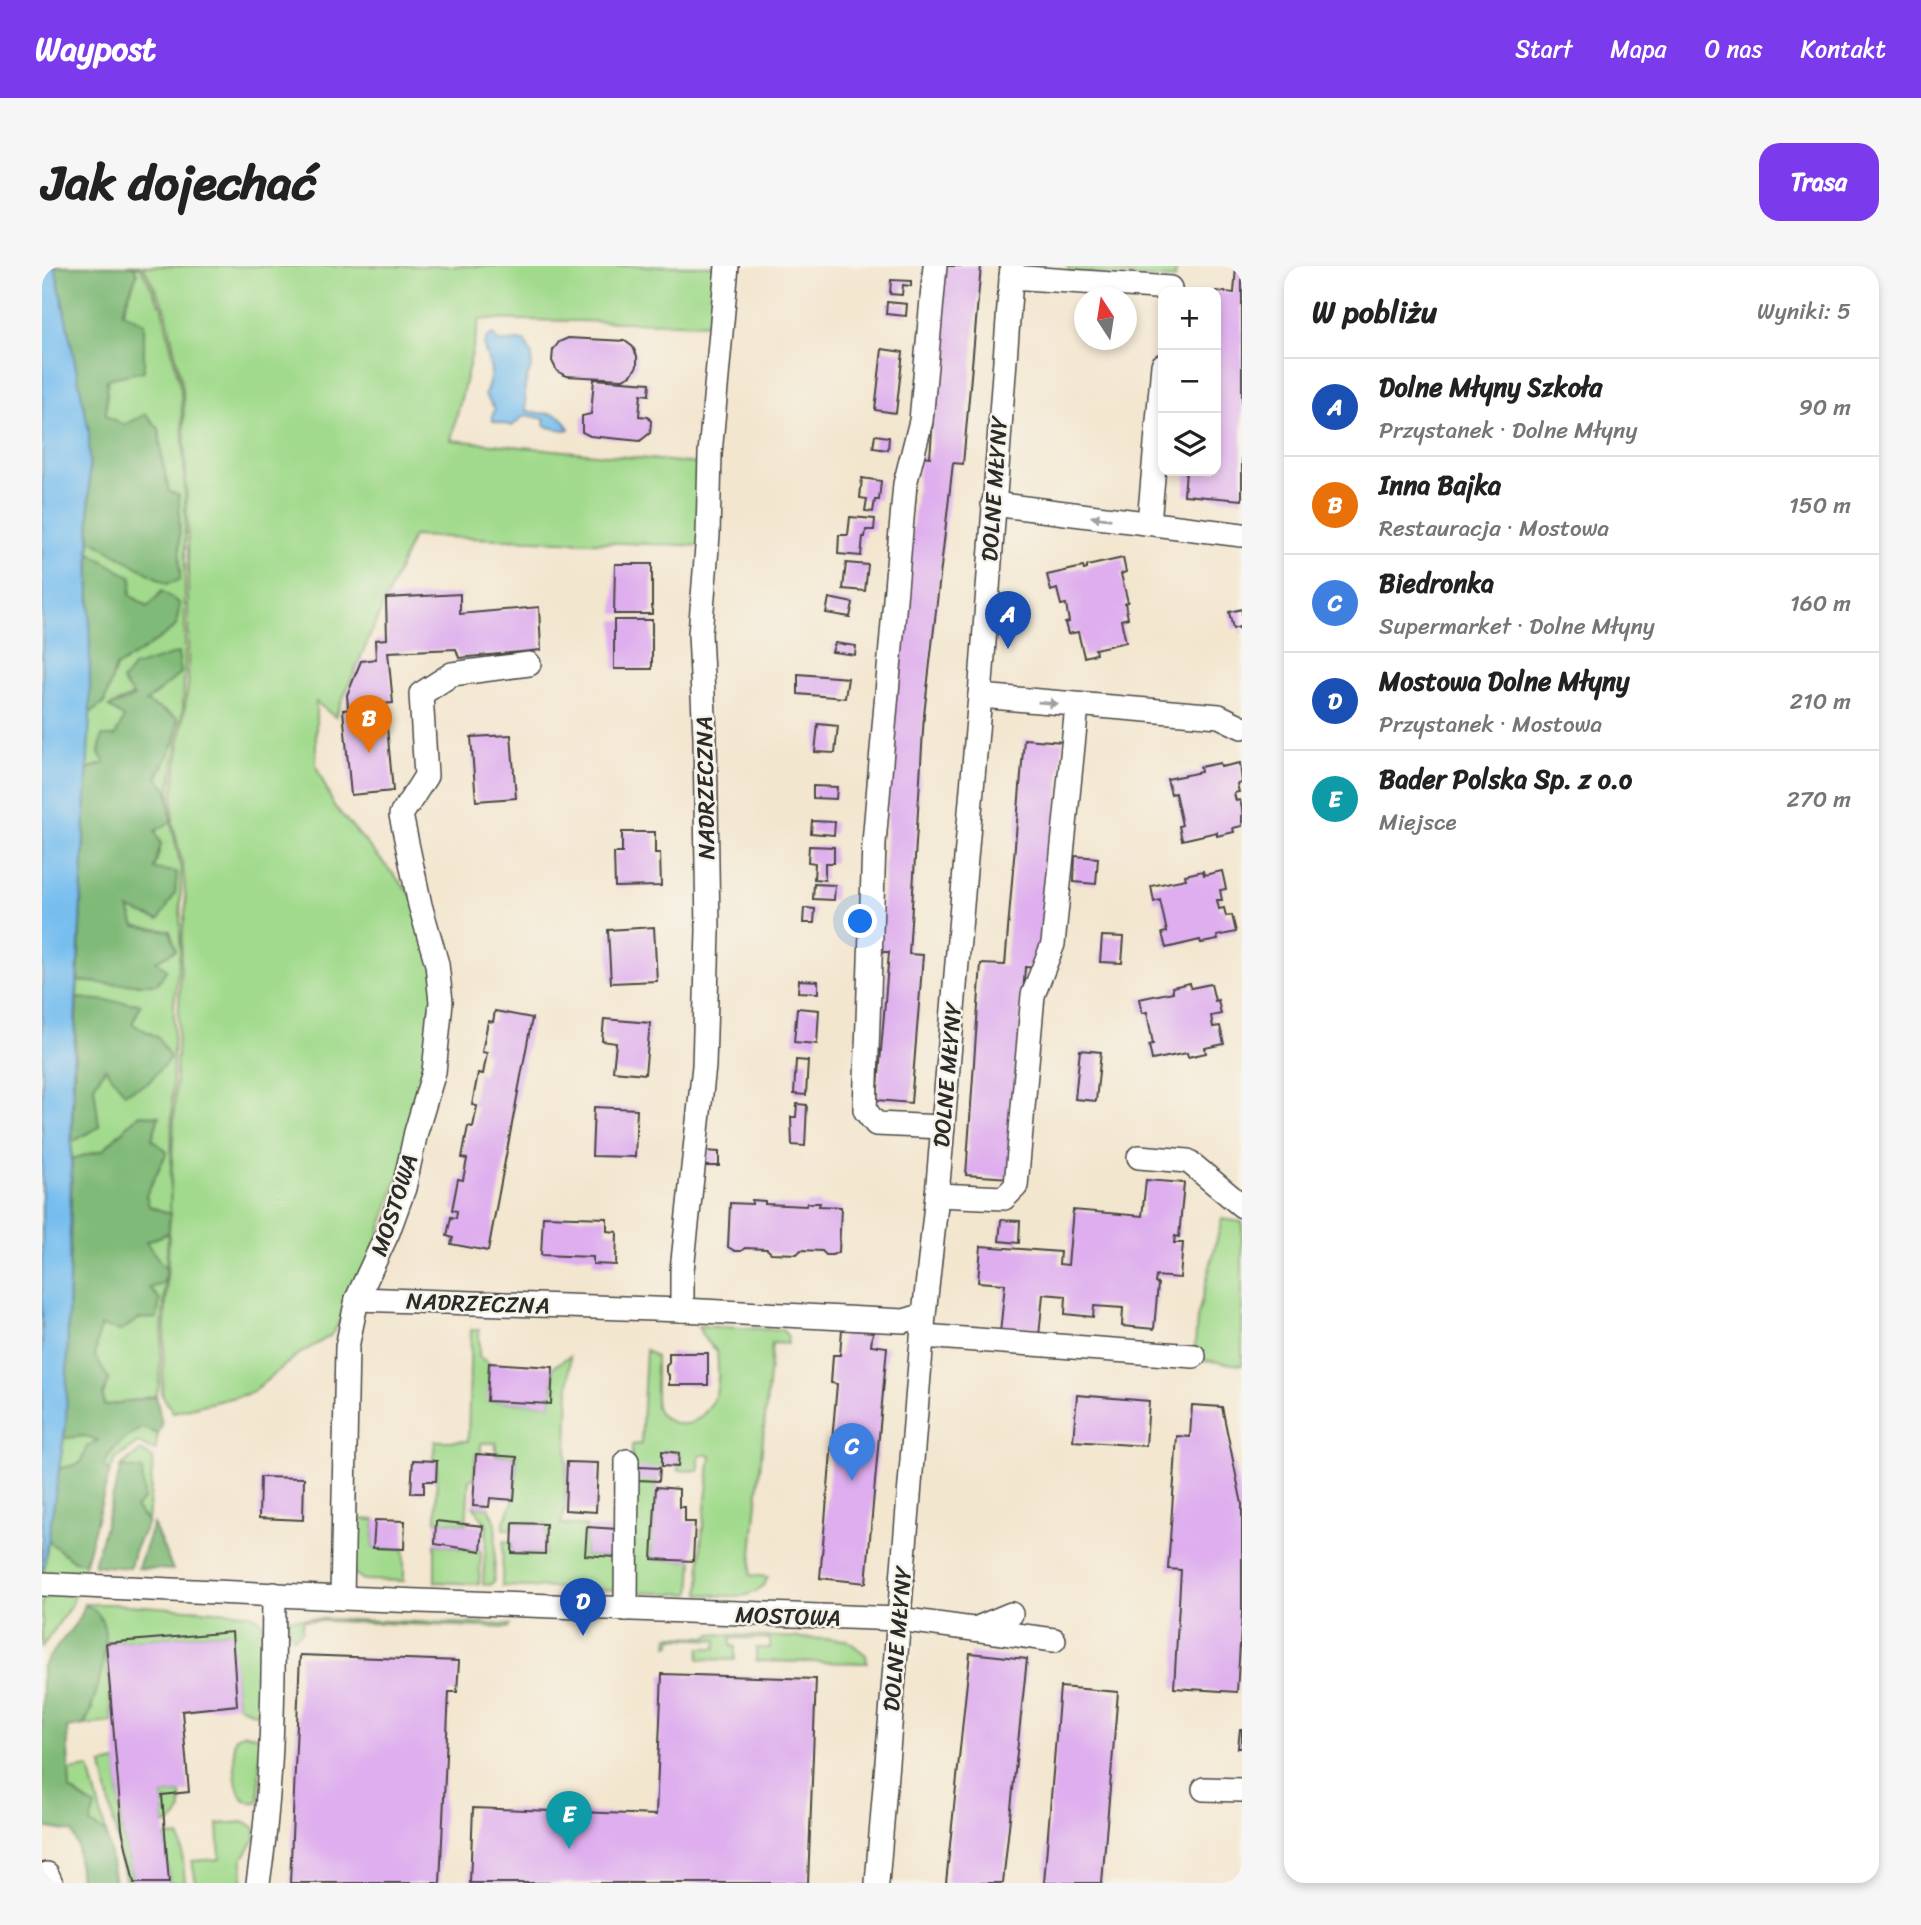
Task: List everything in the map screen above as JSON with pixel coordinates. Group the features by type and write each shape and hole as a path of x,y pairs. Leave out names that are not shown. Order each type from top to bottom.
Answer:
{"street":[{"name":"NADRZECZNA","path":"682,1310 682,1270 704,1066 708,931 705,736 700,634 708,535 710,454 727,266"},
{"path":"935,266 921,421 905,484 874,844 865,1110 876,1124 942,1127"},
{"path":"1011,272 1160,287"},
{"name":"DOLNE MŁYNY","path":"877,1883 923,1325 937,1195 980,696 1011,272"},
{"path":"1149,523 1159,413"},
{"path":"993,503 1242,535"},
{"name":"MOSTOWA","path":"342,1598 347,1347 357,1298 388,1232 404,1188 416,1132 434,1072 441,1002 437,964 420,905 401,815 426,776 421,694 452,674 529,664"},
{"path":"980,696 1219,716 1242,727"},
{"path":"937,1195 1004,1198 1016,1186 1032,995 1053,944 1077,706"},
{"path":"1139,1157 1188,1161 1242,1206"},
{"name":"NADRZECZNA","path":"357,1298 904,1321 1194,1356"},
{"path":"626,1609 627,1461"},
{"name":"MOSTOWA","path":"42,1584 899,1619 1054,1640"},
{"path":"258,1883 267,1820 271,1762 274,1594"},
{"path":"972,1630 1011,1614"},
{"path":"1204,1789 1242,1790"}],"green space":[{"path":"55,266 140,266 134,267 137,274 122,312 144,323 144,371 107,379 106,416 124,425 146,414 159,429 169,491 179,495 180,580 167,584 90,539 89,431"},
{"path":"140,266 162,308 181,390 185,495 183,707 170,790 171,822 181,869 180,950 174,1006 170,1214 148,1206 146,1195 167,1152 152,1139 159,1116 138,1115 103,1150 72,1159 72,1142 99,1127 94,1086 106,1067 159,1038 132,1024 141,1004 77,998 78,981 157,984 155,961 135,926 129,908 154,869 161,844 155,831 157,778 175,741 145,702 181,673 109,707 124,718 105,763 87,769 90,713 104,703 116,667 176,626 162,591 149,607 130,595 132,578 90,553 90,539 167,584 169,491 159,429 124,425 106,416 114,344 137,274 134,267"},
{"path":"143,266 727,266 722,324 480,319 451,440 710,465 707,546 413,536 335,717 316,702 316,766 334,806 420,905 437,964 434,1072 357,1299 330,1336 296,1356 251,1393 173,1412 162,1395 182,937 186,905 183,867 173,824 173,792 188,685 188,544 183,389 165,308"},
{"path":"1068,266 1176,266 1175,279 1068,271"},
{"path":"90,553 132,578 130,595 148,607 162,591 180,604 176,626 116,667 104,703 90,713"},
{"path":"178,653 181,673 146,702 178,718 175,741 157,778 168,790 171,822 155,831 161,844 154,869 177,872 175,894 159,920 129,909 135,926 170,931 176,950 156,961 167,969 157,984 78,981 87,769 105,763 99,753 102,736 115,736 124,718 109,707 134,697 122,681 133,667"},
{"path":"77,998 141,1004 132,1024 159,1038 170,1058 148,1083 125,1093 105,1068 94,1086 99,1127 72,1142"},
{"path":"138,1115 159,1116 152,1139 167,1152 146,1195 149,1206 170,1214 168,1233 146,1242 167,1271 163,1284 150,1288 160,1300 157,1318 139,1319 120,1331 100,1326 95,1356 109,1380 103,1395 104,1406 156,1396 162,1425 158,1434 142,1428 129,1436 114,1449 107,1460 104,1467 110,1471 85,1563 74,1561 48,1541 59,1469 81,1463 87,1447 98,1440 85,1436 64,1438 72,1159 103,1150"},
{"path":"1222,1219 1242,1222 1242,1365 1194,1359 1197,1319"},
{"path":"168,1233 159,1386 156,1396 104,1406 95,1356 100,1326 120,1331 139,1319 150,1288 146,1242"},
{"path":"698,1326 782,1330 787,1335 788,1344 772,1343 750,1575 768,1577 763,1586 748,1595 700,1594 701,1545 711,1455 699,1455 699,1471 678,1470 679,1453 663,1451 657,1481 652,1559 693,1561 691,1594 630,1592 632,1445 641,1444 646,1350 656,1357 656,1407 659,1412 672,1422 692,1422 712,1403 718,1380 717,1351 703,1337"},
{"path":"471,1330 479,1330 479,1357 489,1363 488,1401 551,1404 553,1367 570,1356 565,1510 561,1524 587,1527 585,1555 615,1557 615,1590 502,1586 503,1541 512,1542 512,1553 545,1554 546,1524 513,1523 513,1529 503,1529 514,1500 517,1457 496,1455 496,1443 481,1443 481,1454 476,1454 474,1479 469,1479 466,1524 436,1521 437,1462 433,1461 435,1441 468,1441"},
{"path":"142,1427 158,1434 155,1451 138,1443 115,1460 110,1471 104,1467 119,1444"},
{"path":"85,1436 99,1439 87,1447 81,1463 59,1469 64,1438"},
{"path":"140,1451 153,1458 148,1522 135,1508 142,1470 121,1467"},
{"path":"121,1467 142,1470 144,1499 135,1508 148,1522 134,1551 130,1568 94,1565"},
{"path":"351,1501 358,1501 358,1519 375,1520 373,1548 404,1549 404,1581 364,1580 352,1572"},
{"path":"473,1506 489,1507 496,1523 494,1581 490,1585 483,1584 487,1525"},
{"path":"153,1524 173,1570 138,1568"},
{"path":"48,1541 74,1561 85,1563 72,1604 42,1647 42,1582"},
{"path":"435,1544 481,1551 479,1584 435,1582"},
{"path":"85,1604 246,1613 256,1617 261,1621 265,1637 264,1706 255,1713 237,1705 231,1632 106,1643 112,1722 84,1725 92,1709 98,1614"},
{"path":"85,1604 97,1613 103,1624 104,1652 98,1685 84,1725 67,1728 70,1790 95,1807 90,1824 106,1833 115,1883 80,1883 77,1846 72,1832 42,1827 42,1666 80,1618"},
{"path":"289,1618 510,1625 507,1628 303,1620 302,1631 294,1638 288,1631"},
{"path":"711,1634 847,1640 866,1655 867,1663 756,1661 756,1648 770,1648 770,1639 731,1638 731,1646 735,1646 735,1660 699,1659 700,1648 716,1648 717,1640 672,1638 671,1645 668,1646 669,1636 709,1637"},
{"path":"245,1733 257,1736 260,1740 259,1801 250,1802 243,1799 236,1782 234,1742 236,1737"},
{"path":"117,1762 122,1829 134,1883 126,1883 102,1765"},
{"path":"89,1768 106,1833 90,1824 70,1790 68,1771"},
{"path":"181,1793 178,1818 164,1825 162,1795"},
{"path":"246,1822 255,1828 255,1839 243,1858 242,1883 196,1883 192,1861 220,1859 218,1824"},
{"path":"165,1836 179,1837 181,1841 185,1883 169,1883"}],"water":[{"path":"42,266 55,266 89,431 90,713 73,1068 66,1423 42,1582"},
{"path":"493,334 498,342 524,341 529,348 532,365 525,386 526,410 556,414 565,421 569,429 550,427 544,425 545,419 525,415 512,426 493,421 495,409 485,395 491,371 484,346"}],"building":[{"path":"945,266 981,266 963,464 953,463 924,715 909,954 923,955 911,1103 877,1100 889,952 880,952 893,711 920,456 930,457"},
{"path":"1236,266 1242,266 1242,500 1184,495 1186,476 1221,476 1221,292 1234,293"},
{"path":"891,280 911,281 911,286 903,285 902,295 890,294"},
{"path":"887,302 907,304 906,316 886,314"},
{"path":"568,338 625,341 633,347 637,366 631,375 623,379 566,376 557,371 552,361 553,350 559,342"},
{"path":"882,349 903,352 896,413 875,410"},
{"path":"594,379 650,383 649,395 641,394 639,416 648,417 651,421 650,433 640,441 590,436 582,432 582,416 591,414"},
{"path":"875,435 889,437 888,450 873,448"},
{"path":"862,478 881,481 879,500 875,500 873,512 865,511 867,499 860,498"},
{"path":"850,517 875,519 874,530 866,530 863,537 861,556 838,554 839,535 848,535"},
{"path":"1123,558 1126,572 1121,574 1128,602 1125,603 1128,618 1121,620 1126,642 1095,649 1096,654 1084,657 1078,632 1068,634 1065,623 1069,622 1066,604 1061,605 1057,589 1051,591 1047,575 1083,567 1084,570 1087,566"},
{"path":"846,563 868,565 865,591 843,589"},
{"path":"615,564 652,564 652,614 614,614"},
{"path":"460,594 460,614 539,607 541,650 459,658 456,649 388,652 393,703 348,707 347,695 361,661 376,659 375,640 387,639 386,598"},
{"path":"829,598 853,603 850,617 826,613"},
{"path":"1242,609 1241,634 1239,627 1233,629 1229,612"},
{"path":"614,620 652,620 652,669 614,669"},
{"path":"835,643 856,646 855,655 832,652"},
{"path":"798,674 848,678 845,698 798,694"},
{"path":"385,706 393,791 351,795 343,710"},
{"path":"818,724 838,726 835,753 815,752"},
{"path":"511,735 516,798 476,801 471,737"},
{"path":"1024,739 1063,742 1042,968 1025,967 1010,1178 966,1175 981,964 1005,965"},
{"path":"1220,763 1221,767 1240,763 1242,783 1237,784 1239,792 1234,793 1236,801 1240,800 1242,826 1233,828 1234,832 1217,836 1217,832 1182,840 1179,826 1182,825 1175,793 1171,794 1167,779 1201,772 1200,767"},
{"path":"813,786 837,787 836,799 813,798"},
{"path":"812,821 835,822 834,835 811,833"},
{"path":"622,832 655,832 655,853 660,853 661,886 615,887 614,853 622,853"},
{"path":"809,846 834,847 834,863 825,863 825,880 814,879 815,863 808,862"},
{"path":"1075,856 1098,858 1096,884 1074,882"},
{"path":"1203,871 1204,875 1222,871 1226,889 1220,890 1222,900 1217,900 1219,909 1224,908 1226,916 1232,915 1236,932 1217,936 1218,940 1201,943 1200,940 1166,948 1162,933 1167,932 1160,900 1154,902 1151,886 1186,879 1185,875"},
{"path":"814,884 835,885 834,900 813,899"},
{"path":"804,908 815,909 814,923 803,923"},
{"path":"654,927 657,981 611,983 608,930"},
{"path":"1102,936 1124,937 1122,963 1100,962"},
{"path":"799,980 818,981 818,993 798,992"},
{"path":"1190,983 1191,988 1211,984 1221,1014 1211,1016 1213,1027 1220,1026 1224,1044 1205,1048 1206,1053 1188,1057 1187,1053 1152,1060 1149,1045 1153,1044 1147,1012 1142,1013 1139,999 1173,992 1172,987"},
{"path":"797,1008 819,1010 817,1044 794,1042"},
{"path":"495,1011 532,1018 488,1251 451,1244 453,1238 447,1236 451,1217 456,1218 457,1211 452,1210 458,1179 463,1180 467,1159 462,1158 468,1126 473,1127 477,1106 472,1105 478,1073 483,1074 487,1053 482,1052 488,1021 493,1022"},
{"path":"604,1019 650,1023 645,1074 613,1071 616,1043 602,1041"},
{"path":"1080,1050 1101,1052 1096,1101 1075,1099"},
{"path":"796,1060 808,1061 806,1095 794,1094"},
{"path":"797,1104 807,1105 805,1146 792,1145 791,1117 796,1117"},
{"path":"594,1107 637,1109 635,1157 592,1156"},
{"path":"704,1151 719,1152 719,1166 703,1166"},
{"path":"1146,1180 1184,1183 1179,1237 1175,1236 1174,1243 1183,1243 1180,1278 1156,1276 1155,1283 1158,1284 1154,1329 1122,1326 1123,1308 1094,1306 1093,1317 1065,1314 1066,1296 1043,1294 1039,1336 1000,1333 1005,1284 978,1282 981,1246 1060,1252 1059,1264 1068,1265 1073,1210 1142,1216"},
{"path":"752,1200 765,1201 765,1204 806,1206 807,1203 820,1203 819,1206 841,1207 839,1252 832,1255 826,1255 822,1251 801,1250 797,1254 771,1253 767,1249 745,1248 735,1251 728,1247 730,1203 752,1204"},
{"path":"543,1216 607,1218 607,1231 617,1232 616,1265 593,1264 593,1257 541,1255"},
{"path":"1001,1220 1020,1221 1019,1243 999,1241"},
{"path":"842,1329 873,1332 871,1345 887,1347 866,1583 820,1578 837,1384 831,1383 833,1355 840,1355"},
{"path":"669,1353 708,1353 708,1385 669,1385 666,1366 669,1363"},
{"path":"489,1363 553,1367 551,1404 487,1401"},
{"path":"1077,1395 1149,1401 1146,1446 1073,1441"},
{"path":"1192,1405 1222,1407 1242,1504 1242,1613 1237,1692 1174,1688 1181,1570 1168,1569 1177,1436 1190,1437"},
{"path":"662,1451 679,1453 678,1467 662,1466"},
{"path":"476,1454 517,1457 514,1500 490,1498 489,1507 473,1506"},
{"path":"413,1460 437,1461 436,1481 424,1481 424,1493 411,1493"},
{"path":"567,1462 598,1463 596,1512 565,1510"},
{"path":"639,1467 660,1468 659,1481 638,1480"},
{"path":"260,1477 304,1478 303,1520 259,1518"},
{"path":"656,1487 679,1489 679,1507 685,1507 685,1522 695,1522 693,1561 652,1559"},
{"path":"375,1520 405,1521 404,1549 373,1548"},
{"path":"436,1521 483,1526 481,1551 435,1544"},
{"path":"513,1523 546,1524 545,1554 512,1553"},
{"path":"587,1527 617,1529 615,1557 585,1555"},
{"path":"232,1632 237,1705 182,1711 189,1792 162,1795 169,1883 134,1883 122,1829 106,1643"},
{"path":"970,1653 1027,1659 1003,1883 946,1883"},
{"path":"300,1655 459,1661 457,1692 449,1692 440,1883 290,1883"},
{"path":"662,1674 816,1679 808,1883 470,1883 473,1808 656,1815"},
{"path":"1060,1687 1118,1692 1102,1883 1044,1883"},
{"path":"1240,1729 1242,1748 1238,1748"}],"place":[{"name":"Dolne Młyny Szkoła","path":"1008,649"},
{"name":"Inna Bajka","path":"369,753"},
{"name":"Biedronka","path":"852,1481"},
{"name":"Mostowa Dolne Młyny","path":"583,1636"},
{"name":"Bader Polska Sp. z o.o","path":"569,1849"}]}
